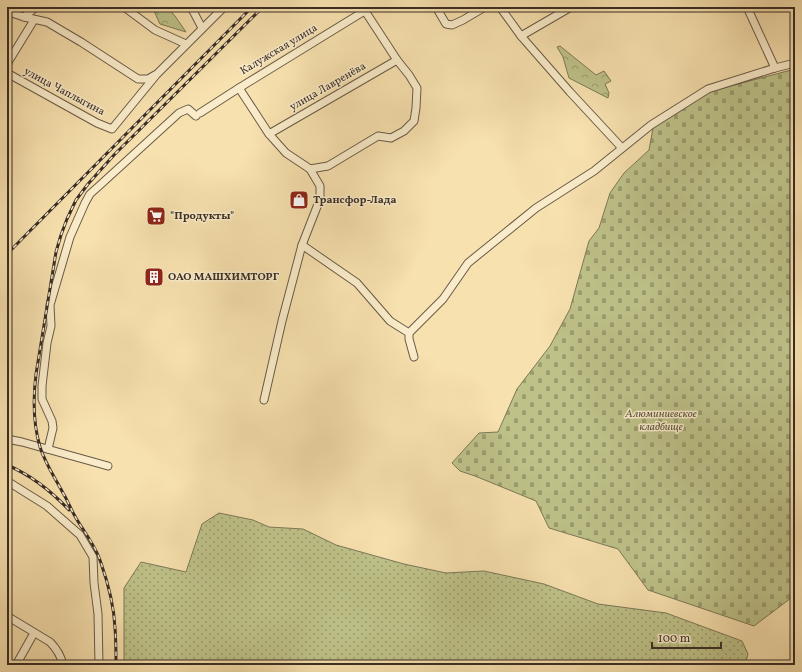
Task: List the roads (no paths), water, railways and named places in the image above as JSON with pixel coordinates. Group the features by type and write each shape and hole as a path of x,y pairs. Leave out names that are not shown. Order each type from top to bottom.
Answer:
{"street":[{"path":"24,18 36,7"},
{"path":"124,7 155,30 186,44"},
{"path":"191,7 202,28"},
{"path":"7,11 24,18 47,22 138,78 148,79 157,74 224,7"},
{"path":"436,7 446,24 452,25 485,7"},
{"path":"500,7 521,36 622,148"},
{"path":"521,36 571,7"},
{"path":"747,7 775,68"},
{"path":"310,169 328,166 378,136 391,138 404,131 414,121 417,88 397,60 368,9"},
{"name":"Калужская улица","path":"48,449 53,428 52,421 42,399 42,386 47,343 51,326 50,305 70,237 90,194 179,112 188,109 198,115 239,88 368,9"},
{"path":"7,64 34,20"},
{"name":"улица Лавренёва","path":"269,134 397,60"},
{"path":"409,333 443,299 468,262 536,208 594,171 651,125 708,89 795,63"},
{"name":"улица Чаплыгина","path":"7,73 112,129 157,74"},
{"path":"239,88 269,134 286,153 310,169 320,186 320,200 302,245 282,321 264,400"},
{"path":"302,245 357,283 390,321 409,333 414,357"},
{"path":"7,439 108,466"},
{"path":"7,481 47,506 80,536 93,557 94,583 98,614 99,665"},
{"path":"7,616 50,642 58,653 63,665"},
{"path":"16,665 34,633"}],"railway":[{"path":"7,254 252,7"},
{"path":"116,665 116,638 112,603 99,557 47,465 40,447 36,429 34,401 36,374 56,252 67,219 76,200 88,184 114,155 263,7"},
{"path":"7,465 40,484 69,510"}],"place":[{"name":"Трансфор-Лада","path":"299,200"},
{"name":"\"Продукты\"","path":"156,216"},
{"name":"ОАО МАШХИМТОРГ","path":"154,277"}],"park label":[{"name":"Алюминиевское кладбище","path":"661,420"}]}
